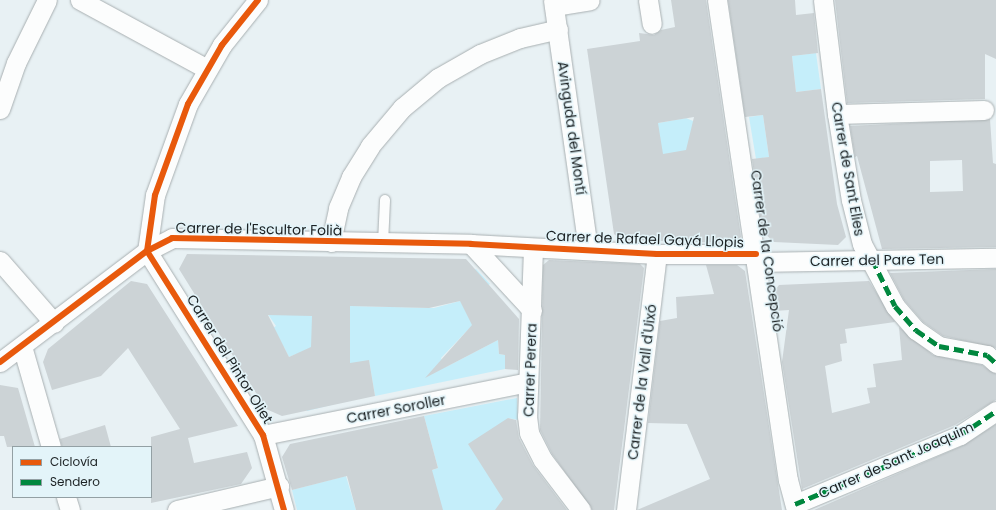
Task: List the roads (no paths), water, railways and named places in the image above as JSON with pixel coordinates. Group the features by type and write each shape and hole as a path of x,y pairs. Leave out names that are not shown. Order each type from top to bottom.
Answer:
{"street":[{"path":"0,109 16,63 47,0"},
{"path":"80,0 207,69"},
{"path":"147,251 153,207 168,153 188,104 207,69 258,0"},
{"path":"554,3 590,0"},
{"path":"648,0 652,24"},
{"name":"Carrer de la Concepció","path":"717,0 788,480 795,507"},
{"name":"Carrer de Sant Elies","path":"823,0 837,114 854,217 862,244 872,259 895,306 916,330 939,346 987,355 996,363"},
{"name":"Avinguda del Montí","path":"554,3 588,250"},
{"path":"331,242 338,208 351,177 370,146 402,108 438,78 480,54 520,38 558,29"},
{"path":"837,114 984,110"},
{"name":"Carrer de l'Escultor Folià","path":"0,362 54,323 147,251 172,238 471,244 533,248"},
{"name":"Carrer Perera","path":"471,244 532,310"},
{"name":"Carrer de Rafael Gayá Llopis","path":"533,248 756,258"},
{"name":"Carrer Perera","path":"533,248 532,310 527,416 533,443 549,469 581,510"},
{"name":"Carrer del Pintor Oliet","path":"147,251 263,435 279,486 284,510"},
{"name":"Carrer de la Vall d'Uixó","path":"626,510 657,254"},
{"name":"Carrer del Pare Ten","path":"756,258 996,258"},
{"path":"0,261 54,323"},
{"path":"22,346 52,446"},
{"name":"Carrer Soroller","path":"263,435 528,382"},
{"name":"Carrer de Sant Joaquim","path":"795,507 960,435 996,411"},
{"path":"177,510 279,486"},
{"path":"66,498 70,510"}],"lane":[{"path":"383,243 385,200"}]}
